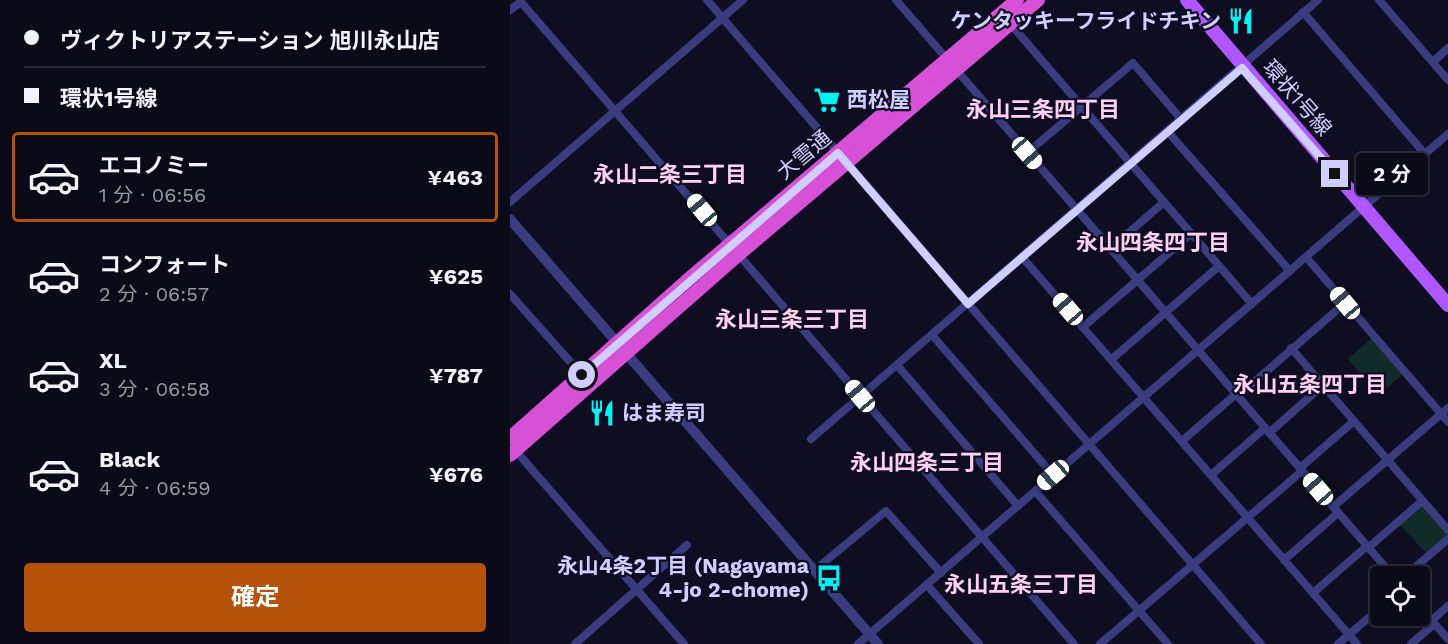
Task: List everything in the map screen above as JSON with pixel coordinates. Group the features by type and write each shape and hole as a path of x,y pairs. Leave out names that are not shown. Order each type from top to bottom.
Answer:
{"highway":[{"name":"大雪通","path":"1006,19 1017,0"},
{"name":"大雪通","path":"512,448 735,249 1006,19 1037,0"},
{"name":"大雪通","path":"512,448 582,375 622,348"}],"main road":[{"name":"環状1号線","path":"1186,0 1242,68 1448,304"}],"street":[{"path":"707,0 1261,644"},
{"path":"510,202 743,0"},
{"path":"896,0 1384,566"},
{"path":"811,439 1318,0"},
{"path":"1379,0 1448,80"},
{"path":"510,10 521,1 1074,644"},
{"path":"1303,12 1425,154"},
{"path":"1006,19 1252,304"},
{"path":"1432,62 1448,48"},
{"path":"1027,153 1134,63 1181,119"},
{"path":"1168,132 1290,271"},
{"path":"858,644 1448,134"},
{"path":"1110,249 1164,201"},
{"path":"510,219 878,644"},
{"path":"1083,327 1191,234"},
{"path":"1022,256 1357,644"},
{"path":"1306,257 1444,411 1448,422"},
{"path":"1112,359 1219,266"},
{"path":"510,294 582,375"},
{"path":"1182,441 1345,303"},
{"path":"932,335 1053,475"},
{"path":"1291,348 1448,530"},
{"path":"897,365 1018,506"},
{"path":"1211,475 1323,385"},
{"path":"1284,560 1388,460 1444,411"},
{"path":"1100,644 1247,518 1354,421"},
{"path":"512,448 684,644"},
{"path":"1035,491 1168,644"},
{"path":"1313,593 1422,501"},
{"path":"815,570 886,511 941,573"},
{"path":"1417,566 1448,539"},
{"path":"579,643 687,545"},
{"path":"927,585 979,644"},
{"path":"1411,644 1448,606"},
{"path":"1338,644 1370,616"},
{"path":"1430,619 1448,639"}],"green space":[{"path":"1374,336 1405,372 1379,395 1348,359"},
{"path":"1422,501 1448,530 1448,539 1429,556 1397,522"}],"place":[{"name":"ケンタッキーフライドチキン","path":"1241,21"},
{"name":"西松屋","path":"827,100"},
{"name":"はま寿司","path":"602,413"},
{"name":"永山4条2丁目 (Nagayama 4-jo 2-chome)","path":"829,578"}],"district":[{"name":"永山三条四丁目","path":"1043,109"},
{"name":"永山二条三丁目","path":"670,174"},
{"name":"永山四条四丁目","path":"1153,242"},
{"name":"永山三条三丁目","path":"792,319"},
{"name":"永山五条四丁目","path":"1310,384"},
{"name":"永山四条三丁目","path":"927,462"},
{"name":"永山五条三丁目","path":"1021,584"}],"route":[{"path":"582,375 689,279 838,153 968,304 1242,68 1335,174"}]}
